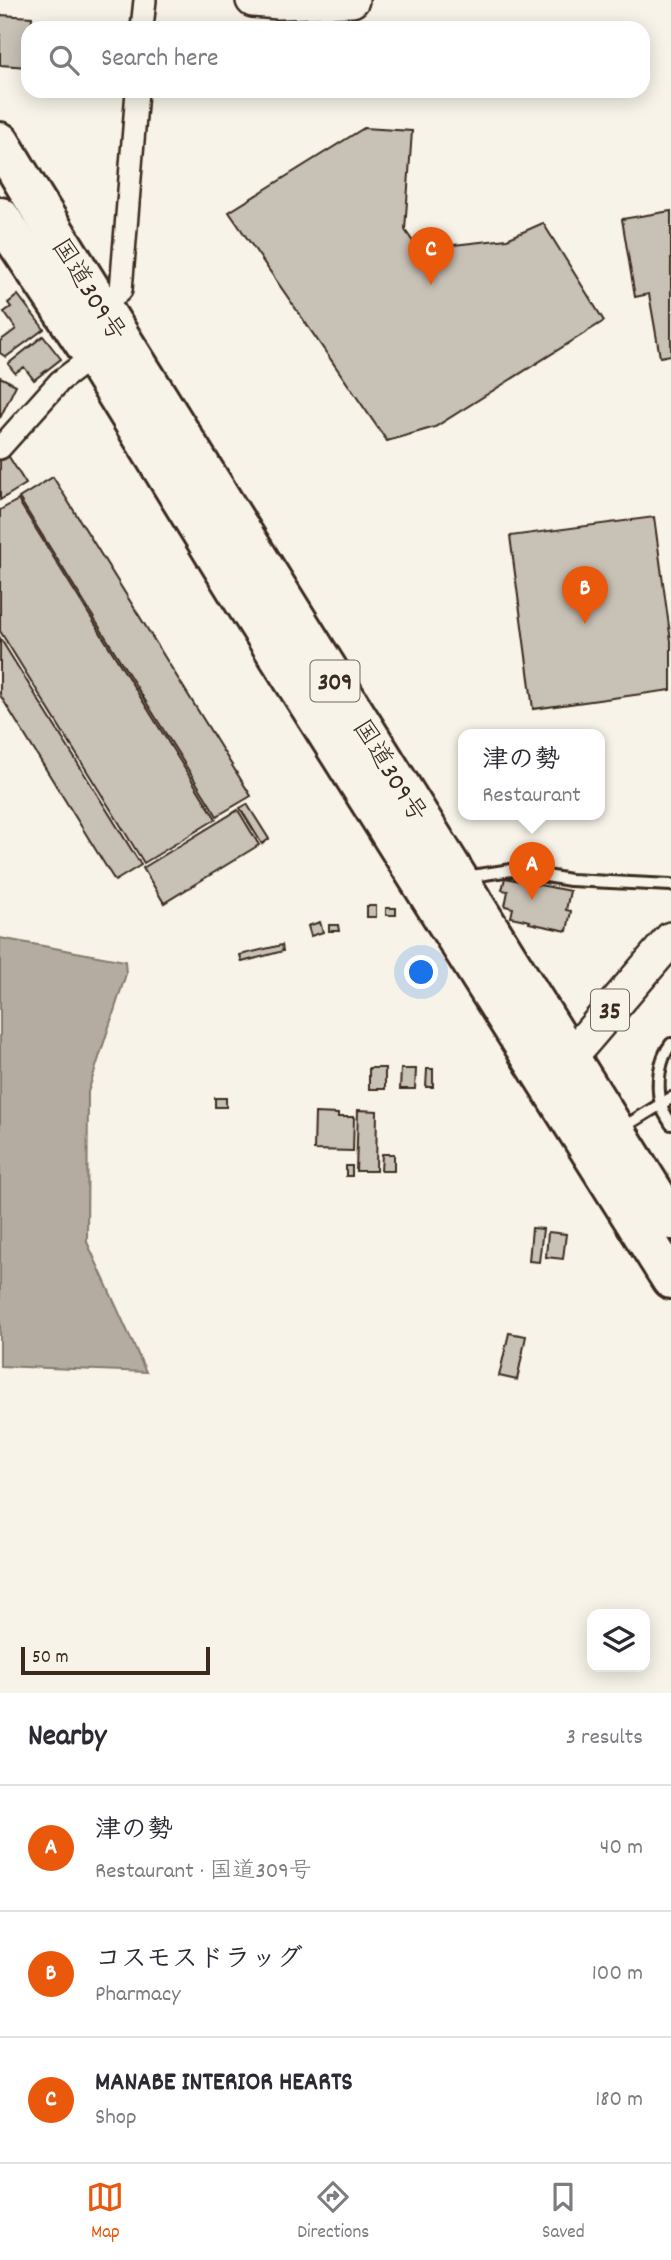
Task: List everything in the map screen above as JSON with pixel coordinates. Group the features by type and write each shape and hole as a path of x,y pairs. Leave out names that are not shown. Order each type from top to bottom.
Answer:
{"highway":[{"name":"国道309号","path":"0,142 458,878 671,1279"},
{"name":"国道309号","path":"0,217 93,356 240,595 557,1066 616,1131 667,1204"}],"main road":[{"path":"253,0 352,0"},
{"name":"35","path":"557,1066 671,939"}],"street":[{"path":"143,21 145,0"},
{"path":"102,307 121,290 136,98"},
{"path":"0,448 60,380 93,356"}],"lane":[{"path":"458,878 511,870 570,880 671,885"},
{"path":"671,1044 664,1054 660,1075 671,1124"},
{"path":"616,1131 666,1101"}],"shaded area":[{"path":"0,938 125,961 126,974 88,1092 87,1242 146,1372 0,1366"}],"building":[{"path":"0,15 32,17 32,21 21,21 21,66 0,65"},
{"path":"364,128 412,131 405,230 418,249 507,239 543,223 604,321 435,427 387,441 229,212"},
{"path":"671,211 671,355 660,357 649,294 635,297 622,219"},
{"path":"18,295 44,329 6,357 0,353 0,341 16,329 4,312 11,307 8,303"},
{"path":"43,336 61,359 34,380 24,367 15,373 8,364"},
{"path":"0,377 16,385 0,418"},
{"path":"6,452 26,484 0,500 0,459"},
{"path":"53,477 251,796 217,816 19,498"},
{"path":"18,500 216,819 144,863 0,631 0,510"},
{"path":"654,517 671,641 671,690 533,709 510,536"},
{"path":"0,638 141,865 115,881 0,695"},
{"path":"247,804 269,839 262,844 240,808"},
{"path":"238,810 259,845 164,903 143,868"},
{"path":"505,878 570,891 566,910 571,911 567,931 511,917 513,908 505,906 508,891 502,890"},
{"path":"367,906 376,906 376,917 367,917"},
{"path":"386,908 396,908 396,915 386,915"},
{"path":"320,922 323,932 311,936 308,926"},
{"path":"329,925 338,925 339,931 329,931"},
{"path":"282,945 283,951 242,962 240,955"},
{"path":"369,1068 385,1068 385,1089 369,1089"},
{"path":"401,1069 416,1069 415,1089 400,1089"},
{"path":"427,1069 433,1069 433,1087 426,1087"},
{"path":"215,1098 226,1098 226,1107 215,1107"},
{"path":"358,1110 377,1111 376,1171 356,1171"},
{"path":"315,1113 354,1117 353,1151 314,1150"},
{"path":"382,1154 394,1154 394,1171 381,1171"},
{"path":"346,1166 352,1166 352,1176 346,1176"},
{"path":"532,1228 543,1229 539,1262 529,1261"},
{"path":"548,1232 566,1234 563,1259 546,1257"},
{"path":"509,1333 526,1336 517,1380 499,1376"}],"place":[{"name":"MANABE INTERIOR HEARTS","path":"431,285"},
{"name":"コスモスドラッグ","path":"585,624"},
{"name":"津の勢","path":"532,900"}]}
